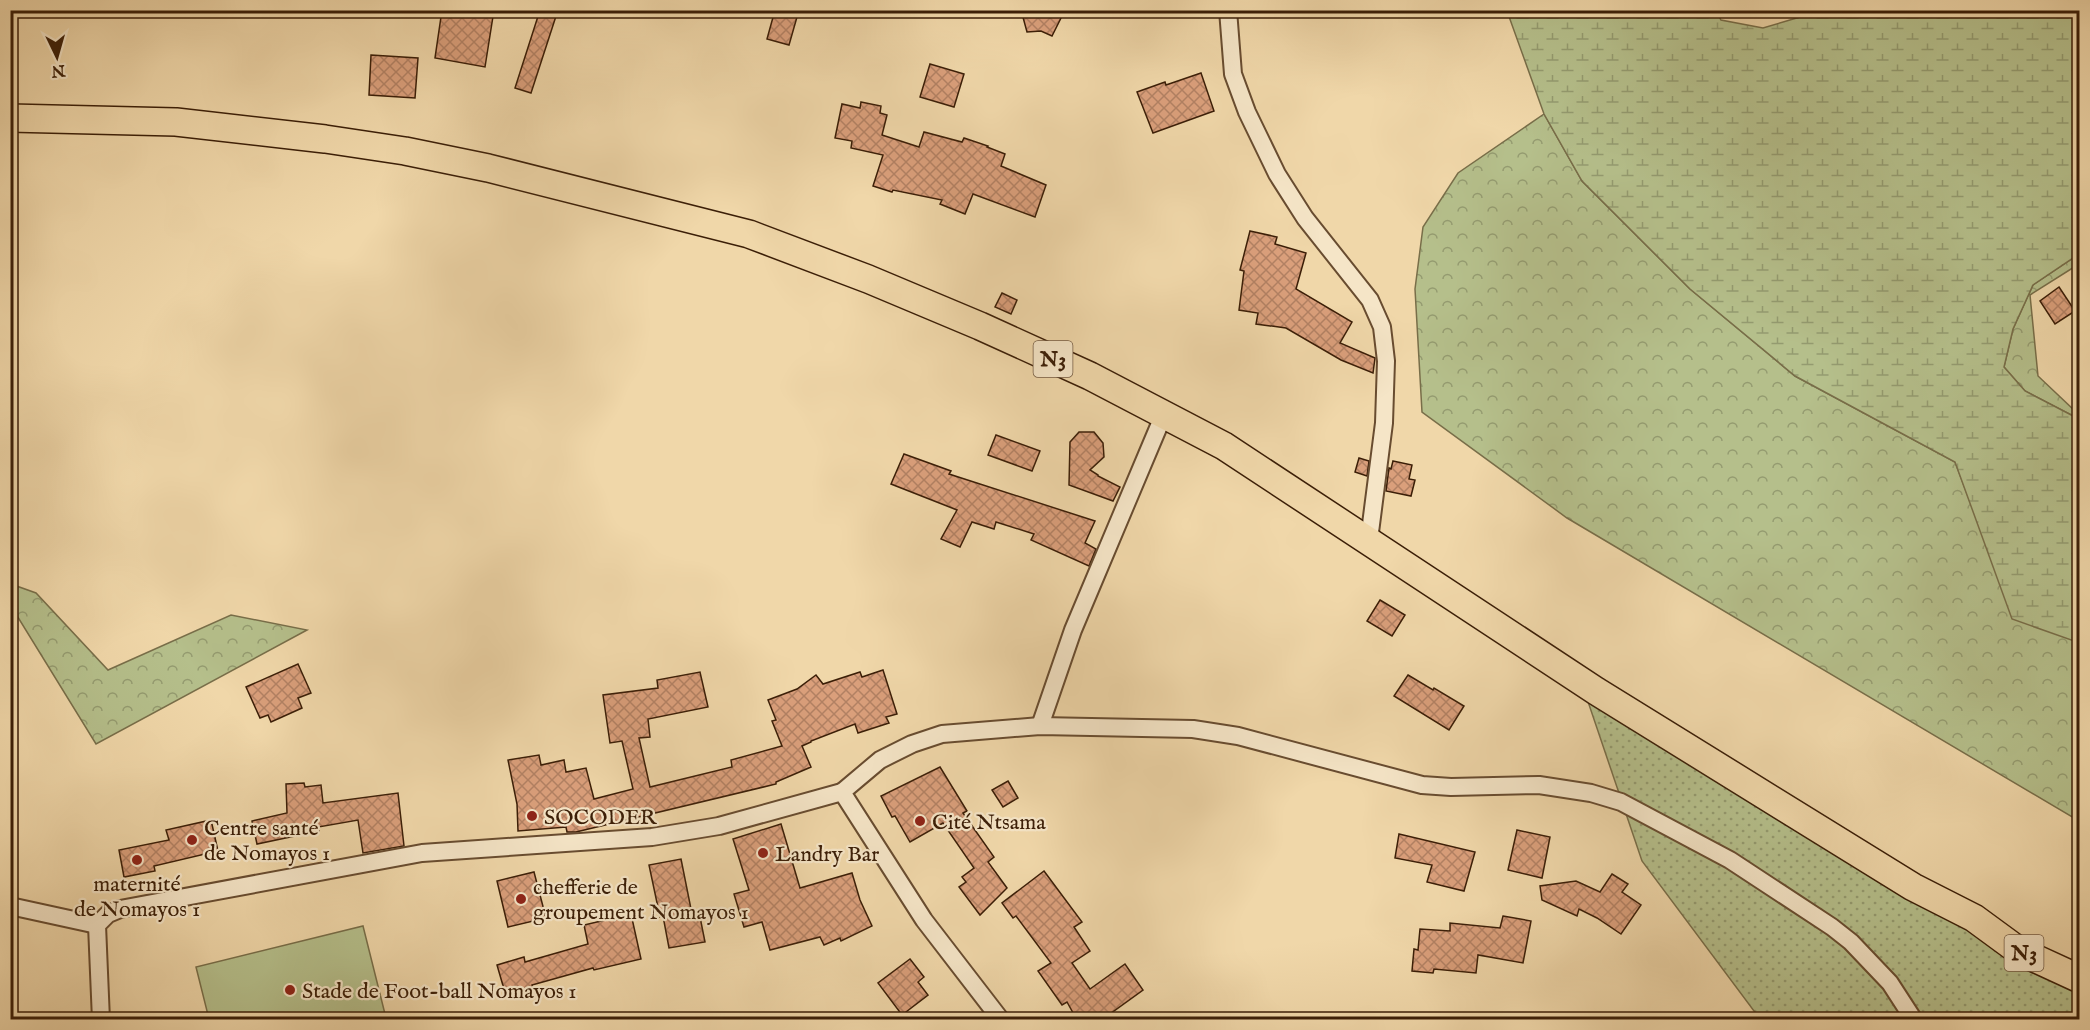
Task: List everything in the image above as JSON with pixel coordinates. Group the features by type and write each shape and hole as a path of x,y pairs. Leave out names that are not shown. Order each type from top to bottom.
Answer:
{"highway":[{"name":"N3","path":"10,118 176,122 325,139 405,151 488,168 749,234 868,279 1090,376 1224,446 1596,691 1913,887 1974,918 2027,936 2079,960"},
{"name":"N3","path":"1974,918 2019,951 2079,979"}],"street":[{"path":"1228,10 1233,74 1247,112 1272,163 1305,218 1370,300 1382,327 1386,361 1384,423 1369,540"},
{"path":"1040,726 1077,620 1164,414"},
{"path":"101,1020 97,925 108,914 120,909 422,853 652,837 719,825 842,792 880,760 912,744 942,734 1040,726 1193,729 1238,736 1422,785 1451,787 1539,785 1591,793 1621,802 1730,860 1832,927 1851,942 1890,983 1914,1020"},
{"path":"842,792 924,920 1001,1020"},
{"path":"10,906 97,925"}],"green space":[{"path":"1507,11 1716,11 1721,20 1763,28 1800,17 1807,11 2079,11 2079,254 2033,285 2013,329 2004,367 2025,391 2079,419 2079,637 2074,641 2012,619 1955,462 1795,376 1690,289 1582,181 1544,114"},
{"path":"1544,114 1582,181 1690,289 1795,376 1955,462 1982,533 2074,641 2079,637 2079,821 1567,518 1422,412 1415,289 1423,227 1458,173"},
{"path":"2079,254 2079,264 2030,295 2038,376 2074,410 2079,411 2079,419 2025,391 2004,367 2013,329 2033,285"},
{"path":"11,584 36,593 108,670 231,615 307,630 96,744 11,606"},
{"path":"1581,681 2079,971 2079,1019 1760,1019 1642,861"},
{"name":"Stade de Foot-ball Nomayos 1","path":"363,926 385,1014 360,1020 209,1019 196,967"}],"building":[{"path":"442,10 494,10 485,67 435,58"},
{"path":"540,10 558,10 531,93 515,88"},
{"path":"775,10 799,10 789,45 767,39"},
{"path":"1021,10 1065,10 1052,36 1041,31 1027,32"},
{"path":"371,55 418,58 415,98 369,95"},
{"path":"930,64 964,74 954,107 920,97"},
{"path":"1201,73 1214,111 1153,133 1137,92"},
{"path":"861,102 881,106 880,113 887,115 882,135 919,147 924,132 962,142 964,138 1005,154 1001,166 1046,185 1035,217 973,194 965,214 940,204 942,200 893,190 892,192 873,186 883,155 851,148 852,141 835,138 842,104 860,108"},
{"path":"1250,231 1277,237 1275,244 1306,253 1296,289 1352,322 1340,343 1375,358 1373,373 1341,360 1286,328 1256,324 1258,313 1239,310 1244,271 1240,270"},
{"path":"2059,287 2075,311 2055,324 2040,301"},
{"path":"1002,293 1017,300 1011,314 995,307"},
{"path":"1079,432 1094,432 1103,443 1104,457 1090,470 1120,487 1113,501 1069,485 1070,442"},
{"path":"996,435 1040,451 1032,471 988,455"},
{"path":"904,454 951,471 949,474 1095,521 1085,543 1096,549 1089,566 1031,540 1034,534 996,522 994,529 972,522 960,547 941,539 957,510 891,484"},
{"path":"1359,458 1369,461 1367,476 1355,472"},
{"path":"1393,461 1412,465 1409,479 1415,480 1411,496 1386,491 1389,468 1391,469"},
{"path":"1380,600 1405,615 1392,636 1367,621"},
{"path":"298,664 311,693 298,698 302,708 271,722 268,715 260,718 246,687"},
{"path":"883,670 897,714 886,717 889,723 858,733 855,724 811,741 802,746 811,767 776,784 576,832 567,832 566,827 518,831 517,804 508,760 539,755 541,765 564,760 566,772 586,768 594,799 633,789 622,741 610,743 603,695 658,688 657,680 700,672 708,707 648,719 650,737 639,738 650,787 732,767 731,760 782,746 772,721 776,720 768,700 797,689 816,675 823,684 860,672 862,677"},
{"path":"1408,675 1464,706 1449,730 1394,696"},
{"path":"940,767 967,811 963,813 994,857 988,862 1007,888 980,915 959,887 966,882 962,877 974,868 943,823 910,842 895,816 892,817 881,796"},
{"path":"1008,781 1018,798 1003,807 992,790"},
{"path":"304,783 305,787 321,785 323,803 398,793 404,846 363,853 358,820 318,827 319,831 257,844 252,821 287,813 286,784"},
{"path":"211,820 218,851 154,866 155,871 124,877 119,850 169,840 166,830"},
{"path":"781,824 800,888 852,873 860,900 872,926 841,941 840,938 824,945 820,937 770,950 762,922 744,927 734,894 749,890 733,839"},
{"path":"1517,830 1550,837 1542,878 1508,870"},
{"path":"1399,834 1475,852 1464,891 1427,882 1432,865 1395,858"},
{"path":"681,859 693,919 700,917 705,942 669,948 649,865"},
{"path":"1044,871 1082,922 1074,927 1090,951 1072,963 1090,989 1125,964 1143,990 1110,1014 1114,1020 1077,1020 1067,1002 1062,1005 1038,971 1051,963 1016,916 1013,918 1002,903"},
{"name":"chefferie de groupement Nomayos 1","path":"534,872 546,918 508,927 497,881"},
{"path":"1612,874 1628,884 1622,892 1641,905 1621,934 1579,909 1577,916 1542,900 1540,886 1576,881 1600,892"},
{"path":"631,914 641,959 594,970 593,968 532,985 533,988 506,996 497,965 524,957 525,962 588,944 584,925"},
{"path":"1503,916 1531,921 1523,963 1478,955 1476,973 1434,969 1433,973 1412,971 1414,949 1418,950 1420,929 1450,931 1450,923 1500,928"},
{"path":"910,959 924,977 918,982 928,995 902,1015 878,983"}],"place":[{"name":"SOCODER","path":"532,816"},
{"name":"Cité Ntsama","path":"920,821"},
{"name":"Centre santé de Nomayos 1","path":"192,840"},
{"name":"Landry Bar","path":"763,853"},
{"name":"maternité de Nomayos 1","path":"137,860"},
{"name":"chefferie de groupement Nomayos 1","path":"521,899"},
{"name":"Stade de Foot-ball Nomayos 1","path":"290,990"}]}
